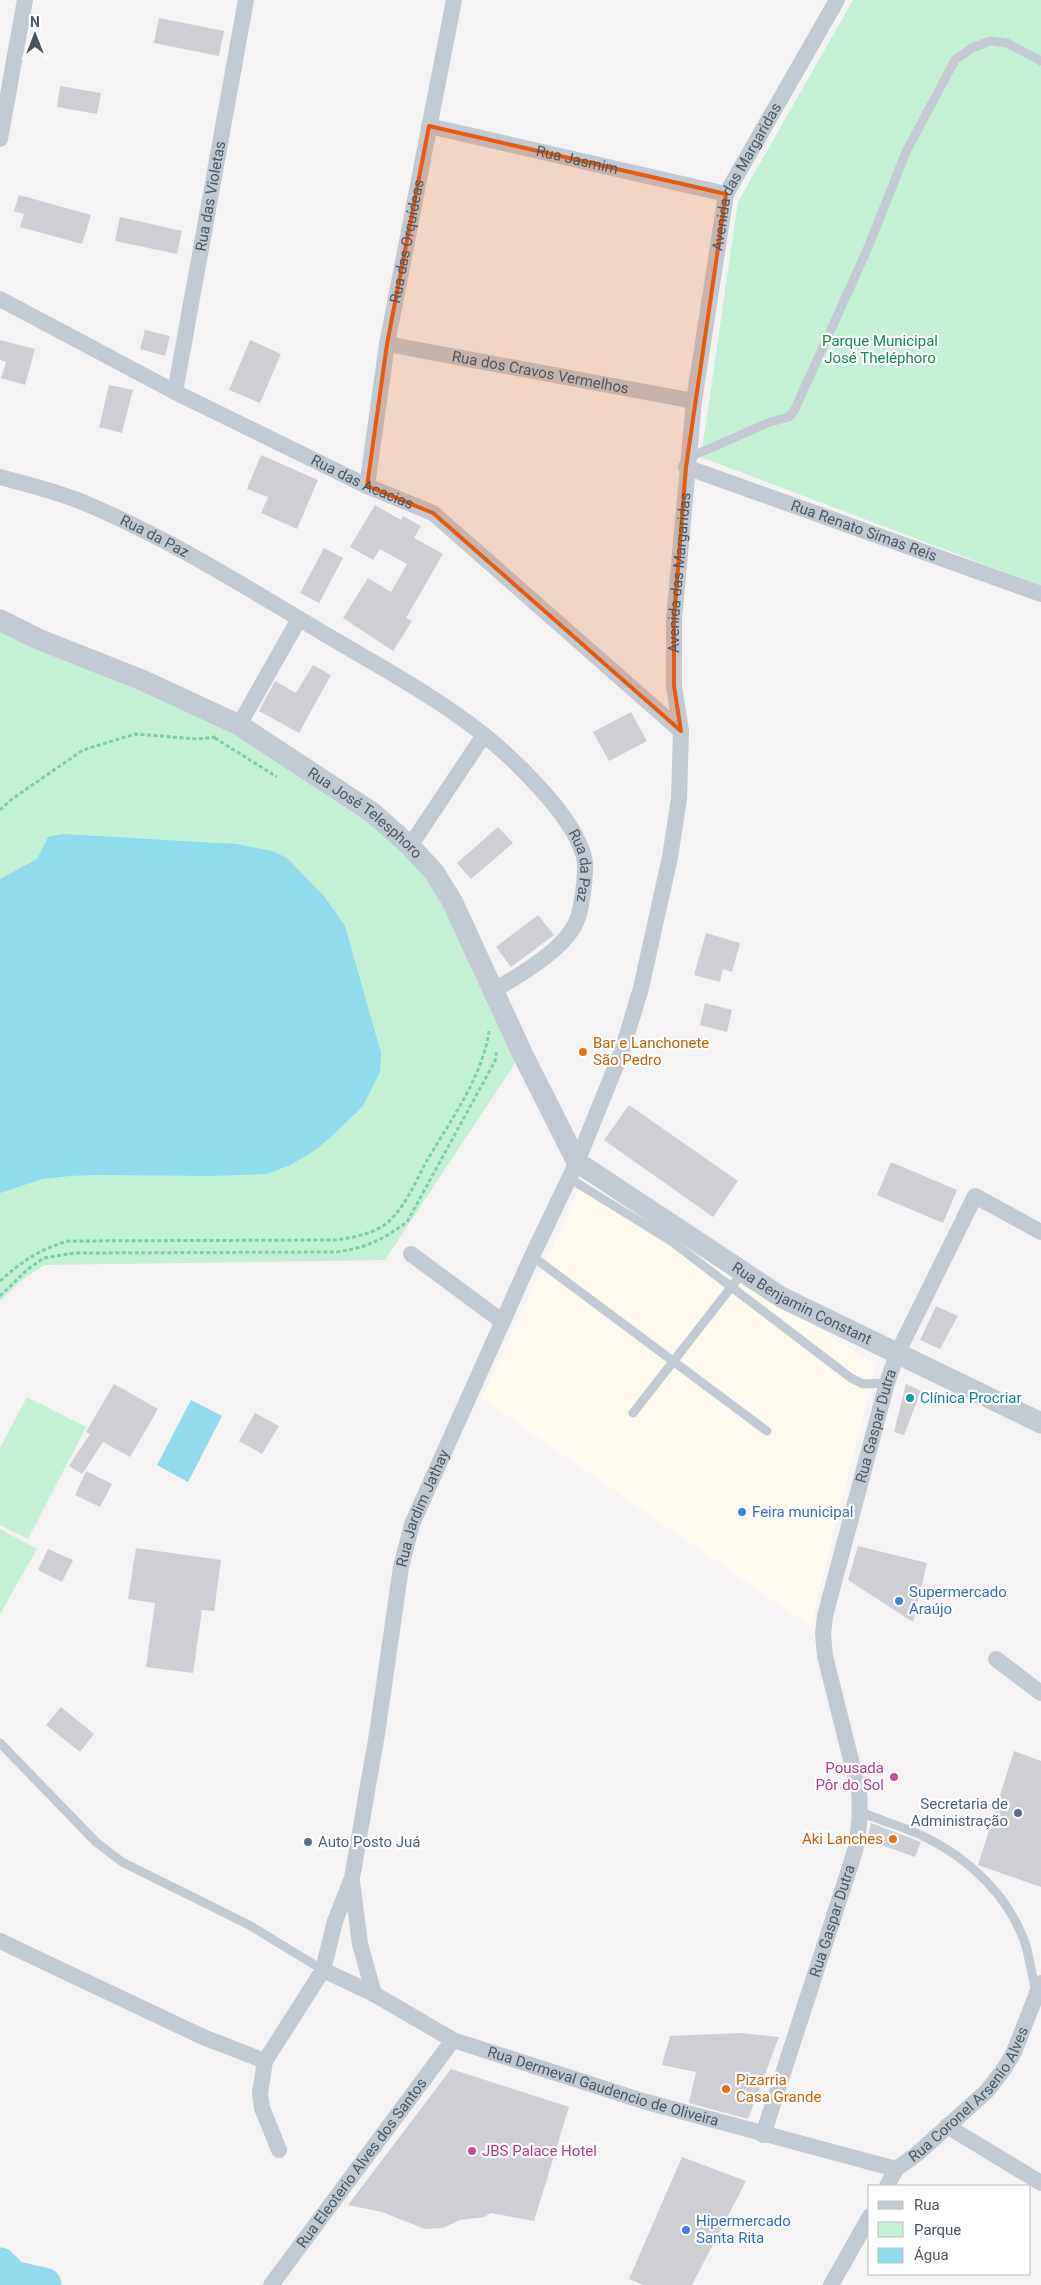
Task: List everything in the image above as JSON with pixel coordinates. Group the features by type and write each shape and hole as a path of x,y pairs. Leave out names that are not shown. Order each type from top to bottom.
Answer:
{"street":[{"path":"0,139 26,0"},
{"name":"Rua das Violetas","path":"175,392 246,0"},
{"name":"Rua das Orquídeas","path":"367,486 387,344 454,0"},
{"name":"Avenida das Margaridas","path":"573,1170 622,1051 641,988 670,857 680,799 681,731 674,686 674,619 694,402 726,194 833,1"},
{"name":"Rua Jasmim","path":"429,126 726,194"},
{"name":"Rua das Acacias","path":"0,299 175,392 367,486 433,513 681,731"},
{"name":"Rua dos Cravos Vermelhos","path":"387,344 694,402"},
{"name":"Rua Renato Simas Reis","path":"687,463 1041,594"},
{"name":"Rua da Paz","path":"0,477 77,500 133,526 202,562 299,618 432,699 484,735 530,777 561,813 578,843 585,864 582,900 577,922 561,944 520,975 494,990"},
{"path":"231,731 299,618"},
{"name":"Rua José Telesphoro","path":"0,620 38,639 142,680 373,813 410,846 434,872 452,900 550,1111 573,1170"},
{"path":"410,846 484,735"},
{"name":"Rua Jardim Jathay","path":"265,2061 323,1970 335,1921 352,1878 377,1734 401,1567 412,1524 532,1256 573,1170"},
{"name":"Rua Benjamin Constant","path":"573,1170 737,1279 781,1297 1041,1423"},
{"name":"Rua Gaspar Dutra","path":"763,2135 855,1851 861,1812 859,1792 825,1656 823,1634 825,1616 887,1383 896,1354 975,1196 1041,1232"},
{"path":"411,1254 502,1322"},
{"path":"996,1659 1041,1693"},
{"name":"Rua Jardim Jathay","path":"352,1878 360,1944 374,1994"},
{"path":"0,1941 203,2037 265,2061 260,2093 262,2108 279,2150"},
{"name":"Rua Dermeval Gaudencio de Oliveira","path":"323,1970 374,1994 453,2040 642,2101 763,2135 896,2169"},
{"name":"Rua Coronel Arsenio Alves","path":"896,2169 917,2154 987,2091 1014,2052 1039,1989"},
{"name":"Rua Eleoterio Alves dos Santos","path":"271,2285 453,2040"},
{"path":"947,2126 1041,2183"},
{"path":"887,2185 896,2169"},
{"path":"831,2285 868,2220"}],"lane":[{"path":"687,463 770,422 789,417 794,411 867,250 906,152 955,60 972,48 990,41 1007,43 1041,61"},
{"path":"532,1256 767,1431"},
{"path":"633,1413 737,1279 851,1378 863,1384 887,1383"},
{"path":"0,1742 96,1842 122,1862 249,1925 323,1970"},
{"path":"861,1812 923,1836 961,1858 976,1870 997,1894 1015,1922 1026,1946 1039,1989"}],"path":[{"path":"0,810 12,799 84,750 135,734 197,739 214,738 231,731"},
{"path":"205,733 279,778"},
{"path":"0,1281 24,1260 40,1251 69,1241 336,1240 355,1237 376,1230 394,1216 457,1109 479,1068 487,1046 490,1027"},
{"path":"0,1296 28,1269 44,1258 74,1253 337,1252 361,1248 385,1238 406,1222 495,1061 498,1045"}],"highlighted area":[{"path":"429,126 726,194 686,467 674,619 674,686 681,731 433,513 367,486 387,344"}],"shaded area":[{"name":"Feira municipal","path":"586,1176 875,1365 810,1626 481,1398"}],"green space":[{"name":"Parque Municipal José Theléphoro","path":"853,0 1041,0 1041,586 701,457 738,202"},
{"path":"0,631 228,728 375,820 446,898 518,1059 385,1260 44,1265 22,1280 0,1301"},
{"path":"27,1397 86,1427 28,1539 0,1525 0,1448"},
{"path":"0,1529 37,1549 0,1614"}],"water":[{"path":"62,834 236,844 272,851 287,858 324,896 345,926 381,1053 380,1072 363,1106 314,1151 290,1165 267,1174 70,1176 42,1179 0,1193 0,879 37,859 48,837"},
{"path":"191,1400 222,1416 188,1482 157,1465"}],"building":[{"path":"159,18 224,31 219,56 154,43"},
{"path":"60,86 101,93 97,114 57,107"},
{"path":"19,195 91,215 82,244 20,227 24,214 14,211"},
{"path":"120,217 182,231 177,254 115,241"},
{"path":"145,330 170,336 165,356 140,349"},
{"path":"0,340 35,349 25,385 1,378 6,362 0,360"},
{"path":"250,340 281,354 260,403 229,390"},
{"path":"109,385 133,390 122,433 99,427"},
{"path":"261,455 318,480 297,529 261,513 268,497 247,489"},
{"path":"375,505 401,520 403,516 421,526 414,538 443,554 406,618 412,621 393,651 343,618 368,578 391,592 407,564 380,549 373,560 350,547"},
{"path":"324,548 343,558 319,603 300,593"},
{"path":"313,665 331,675 299,733 259,711 275,681 296,693"},
{"path":"631,712 647,741 609,761 593,732"},
{"path":"498,827 513,843 471,879 457,863"},
{"path":"538,915 554,935 511,967 496,947"},
{"path":"706,933 740,943 732,972 723,969 720,982 694,975"},
{"path":"705,1003 732,1010 727,1032 700,1025"},
{"path":"629,1105 738,1181 713,1217 604,1140"},
{"path":"891,1162 957,1190 943,1223 877,1195"},
{"path":"936,1306 958,1316 940,1349 920,1340"},
{"path":"114,1384 158,1409 130,1457 103,1442 82,1474 69,1466 90,1434 86,1432"},
{"path":"906,1384 921,1391 904,1435 894,1432"},
{"path":"255,1413 279,1426 262,1454 239,1441"},
{"path":"86,1471 112,1484 100,1507 75,1495"},
{"name":"Supermercado Araújo","path":"858,1546 927,1563 913,1622 848,1580"},
{"path":"136,1548 221,1560 214,1611 202,1610 193,1673 146,1667 155,1603 128,1599"},
{"path":"48,1549 73,1560 62,1582 38,1570"},
{"path":"61,1707 94,1734 80,1752 46,1725"},
{"name":"Secretaria de Administração","path":"1014,1751 1041,1761 1041,1887 978,1865"},
{"name":"Aki Lanches","path":"871,1823 921,1842 915,1857 867,1840"},
{"name":"Pizarria Casa Grande","path":"740,2033 779,2037 748,2119 689,2103 696,2072 662,2065 670,2036"},
{"name":"JBS Palace Hotel","path":"451,2069 569,2107 534,2221 491,2213 484,2217 460,2220 443,2228 425,2229 382,2212 348,2205"},
{"name":"Hipermercado Santa Rita","path":"682,2157 746,2181 692,2285 643,2285 629,2279"}],"waterway":[{"path":"0,2265 13,2278 44,2285"}],"place":[{"name":"Bar e Lanchonete São Pedro","path":"583,1052"},
{"name":"Clínica Procriar","path":"910,1398"},
{"name":"Feira municipal","path":"742,1512"},
{"name":"Supermercado Araújo","path":"899,1601"},
{"name":"Pousada Pôr do Sol","path":"894,1777"},
{"name":"Secretaria de Administração","path":"1018,1813"},
{"name":"Aki Lanches","path":"893,1839"},
{"name":"Auto Posto Juá","path":"308,1842"},
{"name":"Pizarria Casa Grande","path":"726,2089"},
{"name":"JBS Palace Hotel","path":"472,2151"},
{"name":"Hipermercado Santa Rita","path":"686,2230"}]}
